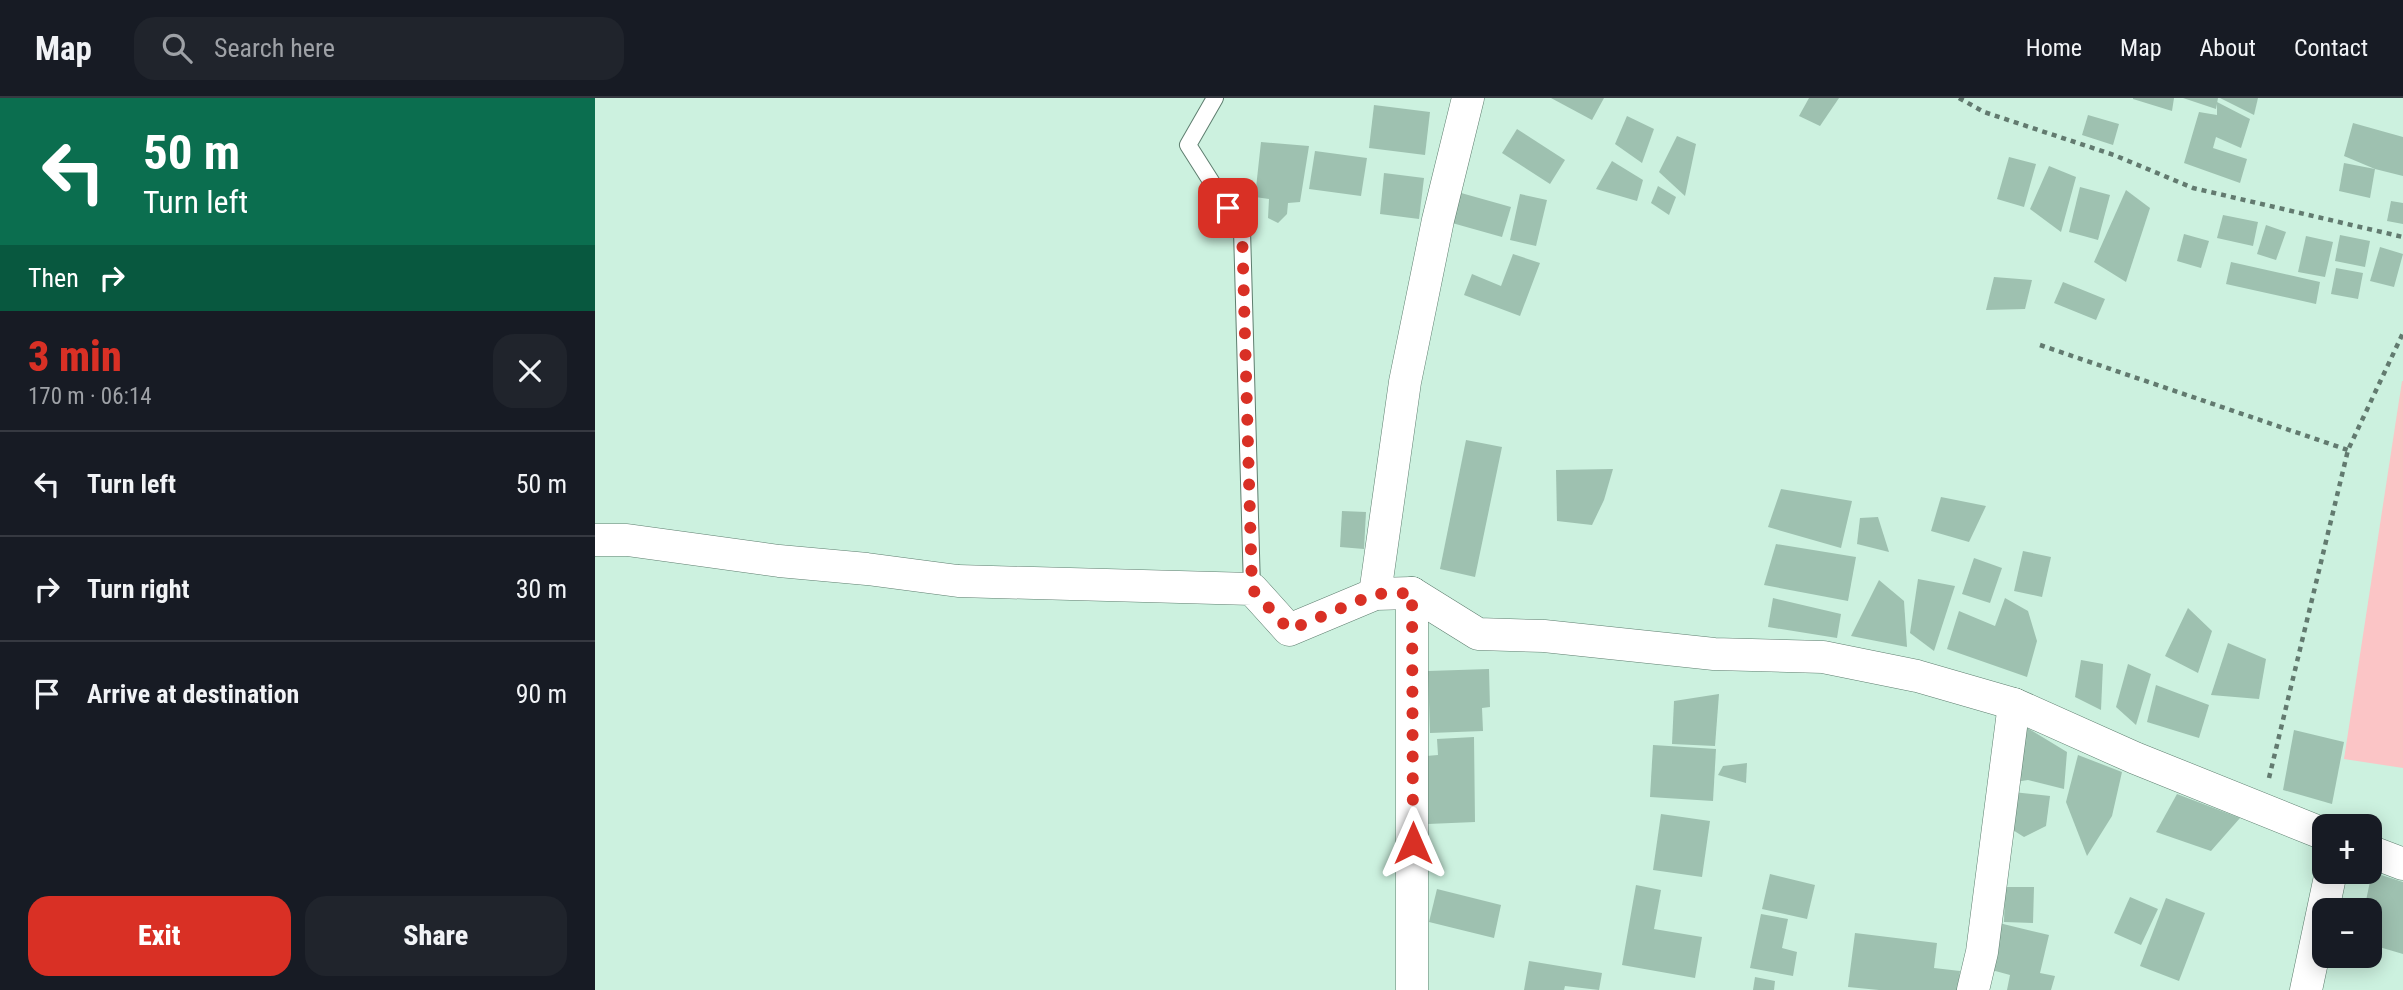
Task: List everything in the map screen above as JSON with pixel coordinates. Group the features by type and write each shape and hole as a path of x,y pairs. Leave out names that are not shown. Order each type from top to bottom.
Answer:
{"street":[{"path":"1375,594 1405,382 1438,220 1468,98"},
{"path":"595,540 627,540 779,561 958,581 1252,589 1289,630 1375,594 1412,593 1478,634 1544,636 1714,653 1823,657 1917,676 2014,704 2135,758 2312,829"},
{"path":"1412,593 1412,990"},
{"path":"1973,990 1982,952 2014,704"},
{"path":"2382,856 2403,864"},
{"path":"2306,990 2328,884"}],"lane":[{"path":"1215,98 1188,145 1242,229 1252,589"}],"path":[{"path":"1959,98 1984,112 2114,155 2193,188 2403,237"},
{"path":"2261,810 2348,450 2403,333"},
{"path":"2040,345 2348,450"}],"shaded area":[{"path":"2403,381 2403,768 2344,759"}],"building":[{"path":"1551,98 1604,98 1592,120"},
{"path":"1809,98 1839,98 1820,126 1799,116"},
{"path":"2174,98 2172,111 2133,99"},
{"path":"2183,98 2218,98 2216,109"},
{"path":"2220,98 2258,98 2254,115"},
{"path":"2217,102 2250,119 2241,148 2216,137 2213,148 2247,159 2240,183 2184,163 2199,112 2217,115"},
{"path":"1374,105 1430,112 1425,155 1369,148"},
{"path":"2088,115 2119,124 2113,145 2082,135"},
{"path":"1627,116 1654,129 1642,163 1615,144"},
{"path":"2353,123 2403,137 2403,176 2375,169 2344,156"},
{"path":"1517,129 1565,160 1550,184 1502,153"},
{"path":"1677,136 1696,144 1685,196 1659,172"},
{"path":"1261,142 1309,146 1300,202 1288,203 1287,214 1278,223 1268,218 1269,199 1255,197"},
{"path":"1315,151 1367,158 1361,196 1309,189"},
{"path":"2009,157 2036,164 2024,207 1997,199"},
{"path":"1612,161 1643,180 1637,201 1596,189"},
{"path":"2344,163 2375,169 2370,198 2339,191"},
{"path":"2049,166 2076,177 2061,232 2030,209"},
{"path":"1384,173 1424,178 1419,219 1380,214"},
{"path":"1658,186 1676,197 1669,215 1651,203"},
{"path":"2080,187 2110,195 2098,240 2069,232"},
{"path":"2126,190 2150,208 2126,282 2094,262"},
{"path":"1454,191 1511,207 1502,237 1445,221"},
{"path":"1520,194 1547,200 1536,246 1510,240"},
{"path":"2391,201 2403,203 2403,224 2387,221"},
{"path":"2223,215 2258,222 2253,246 2217,238"},
{"path":"2266,225 2286,232 2276,260 2257,254"},
{"path":"2184,234 2209,241 2201,268 2177,261"},
{"path":"2340,235 2370,241 2365,267 2335,261"},
{"path":"2306,236 2333,242 2325,277 2298,272"},
{"path":"2380,247 2403,254 2394,287 2370,281"},
{"path":"1513,254 1540,263 1520,316 1464,295 1472,274 1501,286"},
{"path":"2231,262 2320,282 2316,304 2226,284"},
{"path":"2336,268 2363,273 2358,299 2331,294"},
{"path":"1994,277 2032,280 2025,309 1986,310"},
{"path":"2063,282 2105,299 2096,320 2054,303"},
{"path":"1466,440 1502,447 1475,577 1440,569"},
{"path":"1613,469 1604,500 1592,525 1557,521 1556,470"},
{"path":"1781,489 1852,501 1841,548 1768,527"},
{"path":"1941,497 1986,506 1969,542 1931,531"},
{"path":"1342,511 1366,512 1364,549 1340,547"},
{"path":"1878,517 1889,552 1857,544 1860,518"},
{"path":"1776,544 1856,557 1848,601 1764,585"},
{"path":"2023,551 2051,557 2042,597 2014,591"},
{"path":"1974,558 2002,568 1990,603 1962,594"},
{"path":"1918,579 1955,586 1934,651 1910,633"},
{"path":"1879,580 1904,601 1907,647 1851,636"},
{"path":"1773,598 1841,614 1837,638 1768,627"},
{"path":"2005,598 2028,611 2037,641 2027,677 1947,649 1959,611 1995,626"},
{"path":"2188,608 2212,631 2198,673 2165,656"},
{"path":"2228,643 2266,659 2259,699 2211,695"},
{"path":"2081,660 2103,664 2101,710 2075,697"},
{"path":"2128,664 2151,674 2136,725 2116,707"},
{"path":"1489,669 1490,707 1482,708 1483,731 1430,733 1428,671"},
{"path":"2156,685 2209,705 2199,738 2147,722"},
{"path":"1719,694 1715,746 1672,744 1674,701"},
{"path":"2024,726 2067,752 2064,789 2028,780 2015,782"},
{"path":"2294,730 2344,742 2332,804 2283,790"},
{"path":"1474,737 1475,822 1428,824 1426,756 1438,755 1437,739"},
{"path":"1653,745 1716,749 1713,801 1650,797"},
{"path":"2078,755 2122,772 2112,816 2087,856 2066,802"},
{"path":"1747,763 1746,783 1718,775 1723,766"},
{"path":"2013,792 2050,796 2046,826 2024,837 2008,827"},
{"path":"2177,794 2240,818 2211,851 2156,832"},
{"path":"1661,814 1710,821 1702,877 1653,870"},
{"path":"1770,874 1815,885 1807,919 1762,909"},
{"path":"2382,875 2403,882 2403,954 2382,948 2382,898 2367,898 2369,884 2382,884"},
{"path":"1636,885 1661,890 1654,929 1702,937 1695,978 1622,965"},
{"path":"2005,887 2034,887 2033,923 2004,922"},
{"path":"1437,889 1501,905 1494,938 1429,922"},
{"path":"2130,897 2158,909 2141,945 2114,933"},
{"path":"2166,898 2205,913 2179,981 2140,966"},
{"path":"1761,914 1788,919 1782,948 1797,952 1793,976 1750,968"},
{"path":"1999,923 2049,935 2040,973 2055,976 2051,990 2007,990 2010,975 1988,969"},
{"path":"1855,933 1937,943 1934,968 1960,971 1958,990 1879,990 1848,987"},
{"path":"1529,961 1602,973 1599,990 1565,986 1564,990 1524,990"},
{"path":"1755,977 1775,981 1774,990 1753,990"}],"route":[{"path":"1228,208 1242,229 1252,589 1289,630 1375,594 1412,593 1413,843"}]}
